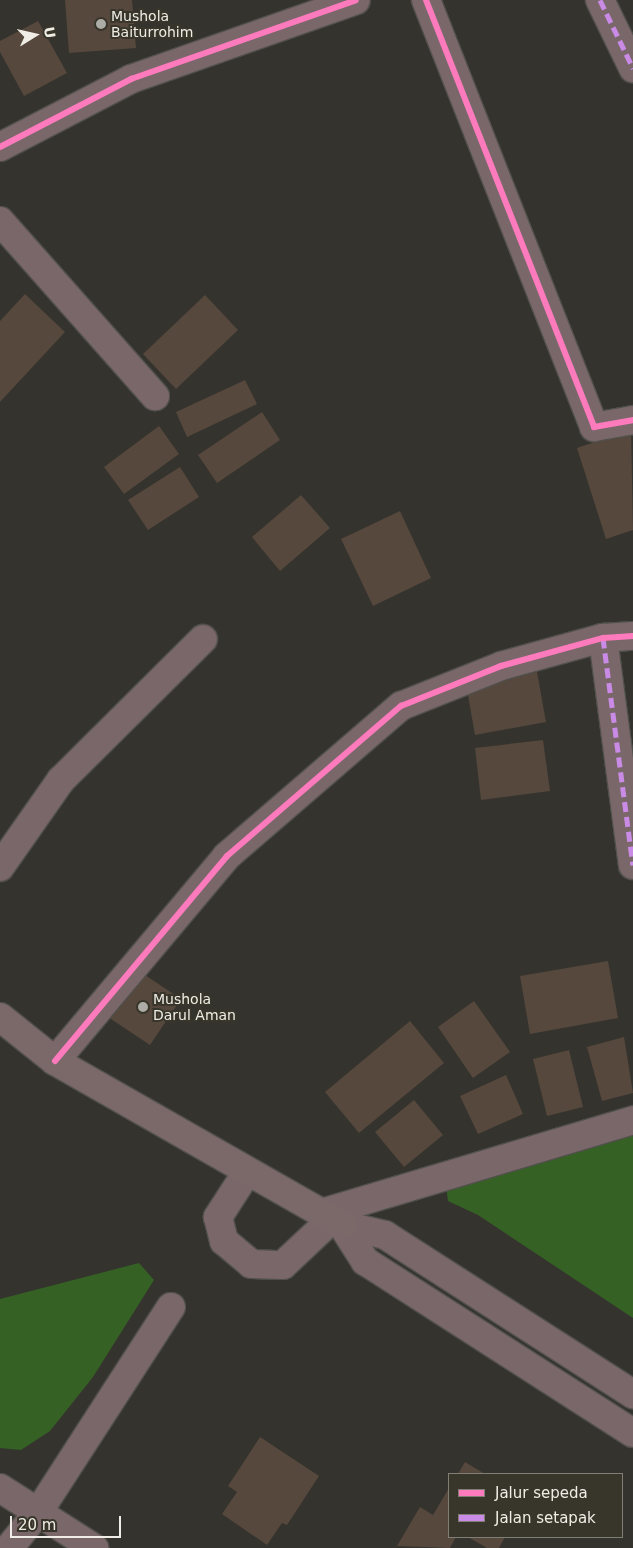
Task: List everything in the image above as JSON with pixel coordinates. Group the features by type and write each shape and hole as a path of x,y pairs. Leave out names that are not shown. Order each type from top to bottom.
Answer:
{"main road":[{"path":"0,1017 55,1061 332,1219"}],"street":[{"path":"0,147 130,79 309,7 356,0"},
{"path":"426,0 594,427 633,420"},
{"path":"600,0 633,68"},
{"path":"0,221 155,396"},
{"path":"55,1061 227,856 401,706 501,666 603,638 633,636"},
{"path":"603,638 633,865"},
{"path":"0,867 60,780 203,639"},
{"path":"247,1172 218,1217 224,1241 251,1264 283,1265 332,1219 633,1120"},
{"path":"332,1219 385,1235 633,1394"},
{"path":"332,1219 365,1261 633,1433"},
{"path":"9,1548 39,1511 171,1306"},
{"path":"0,1488 39,1511 94,1548"}],"green space":[{"path":"633,1134 633,1318 478,1215 448,1201 446,1186"},
{"path":"139,1263 154,1280 93,1377 50,1431 21,1450 0,1448 0,1299"}],"building":[{"name":"Mushola Baiturrohim","path":"65,0 132,0 136,48 69,53"},
{"path":"38,21 67,73 24,96 0,52 0,41"},
{"path":"25,294 65,332 0,402 0,321"},
{"path":"205,295 238,330 176,389 143,354"},
{"path":"245,380 257,404 187,437 176,412"},
{"path":"262,412 280,440 217,483 198,455"},
{"path":"159,426 179,454 124,494 104,467"},
{"path":"631,430 633,530 606,539 577,448"},
{"path":"180,467 199,497 148,530 128,500"},
{"path":"301,495 330,528 280,571 252,537"},
{"path":"400,511 431,578 373,606 341,539"},
{"path":"537,672 546,722 475,735 466,684"},
{"path":"543,740 550,791 481,800 475,748"},
{"path":"608,961 618,1018 530,1034 520,976"},
{"name":"Mushola Darul Aman","path":"136,969 181,999 150,1045 105,1015"},
{"path":"474,1001 510,1052 473,1078 438,1027"},
{"path":"410,1021 444,1063 359,1133 325,1092"},
{"path":"624,1037 633,1093 602,1101 587,1047"},
{"path":"569,1050 583,1107 547,1116 533,1059"},
{"path":"506,1075 523,1114 478,1134 460,1096"},
{"path":"414,1100 443,1135 404,1167 375,1132"},
{"path":"260,1437 319,1476 287,1525 282,1523 267,1545 222,1514 237,1492 228,1486"},
{"path":"465,1462 483,1473 459,1473"},
{"path":"448,1490 448,1538 455,1538 450,1548 397,1546 420,1507 433,1515"},
{"path":"470,1538 504,1538 499,1548 487,1548"}],"marked path":[{"path":"600,0 633,68"},
{"path":"603,638 633,865"}],"cycle path":[{"path":"0,147 131,79 356,0"},
{"path":"426,0 594,427 633,420"},
{"path":"55,1061 227,856 401,706 501,666 603,638 633,636"}],"place":[{"name":"Mushola Baiturrohim","path":"101,24"},
{"name":"Mushola Darul Aman","path":"143,1007"}]}
